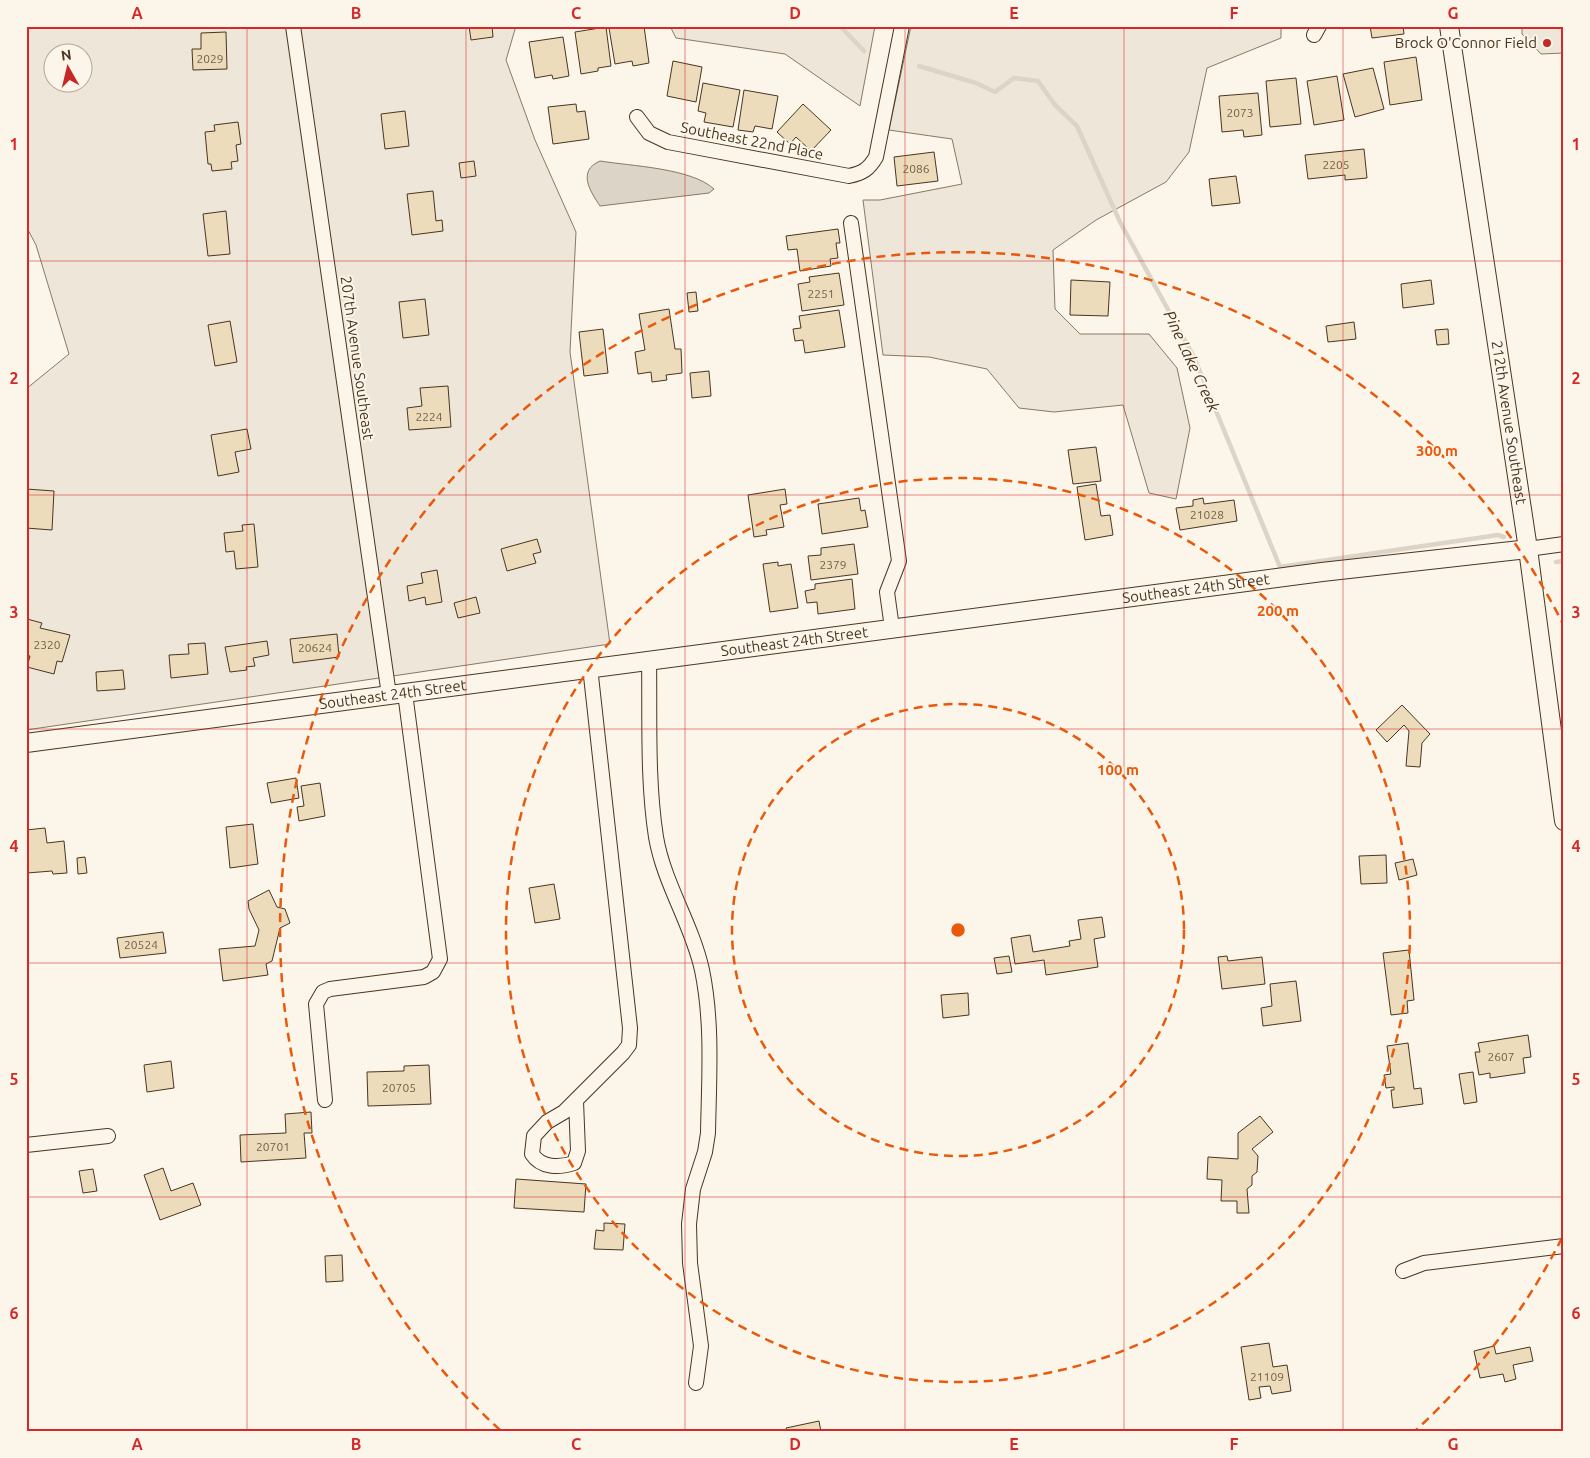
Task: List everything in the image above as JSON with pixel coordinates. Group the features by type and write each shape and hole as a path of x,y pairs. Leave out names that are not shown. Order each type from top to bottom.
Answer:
{"street":[{"name":"207th Avenue Southeast","path":"293,26 440,959 433,972 424,977 323,992 316,1004 325,1100"},
{"name":"Southeast 22nd Place","path":"637,117 649,133 668,142 849,176 869,168 876,157 902,26"},
{"name":"212th Avenue Southeast","path":"1449,26 1528,549 1564,821"},
{"path":"851,223 898,561 887,592 892,628"},
{"name":"Southeast 24th Street","path":"26,743 649,659 1322,572 1564,544"},
{"path":"649,659 651,782 656,838 668,880 682,910 700,962 707,1014 708,1133 705,1152 693,1188 689,1224 690,1263 701,1346 696,1383"},
{"path":"576,1101 578,1150 574,1163 554,1166 537,1162 532,1154 534,1136 547,1122 564,1112 576,1101 629,1046 630,1028 590,667"},
{"path":"26,1145 108,1136"},
{"path":"1403,1271 1424,1263 1564,1246"}],"shaded area":[{"path":"26,26 516,26 506,60 535,140 576,232 570,352 610,644 26,730 26,389 69,354 36,245 26,226"},
{"path":"670,26 875,26 860,106 785,54 676,38"},
{"path":"911,26 1281,26 1281,38 1207,68 1189,152 1166,182 1096,220 1053,250 1055,309 1080,334 1149,334 1177,368 1190,428 1176,499 1149,493 1123,405 1054,412 1019,408 987,369 929,357 883,355 863,200 880,200 962,184 952,139 889,130"},
{"name":"Brock O'Connor Field","path":"1522,26 1564,26 1564,53 1541,54 1522,34"},
{"path":"600,161 676,172 691,176 714,189 709,193 600,206 590,188 587,176 593,165"}],"building":[{"path":"469,26 492,26 493,37 471,40"},
{"path":"644,26 649,63 633,66 632,61 615,64 609,28"},
{"path":"1370,26 1403,26 1404,34 1372,38"},
{"path":"606,27 611,66 581,74 575,32"},
{"path":"226,32 227,69 193,70 192,49 201,49 201,33"},
{"path":"563,37 569,76 553,79 552,75 535,78 529,42"},
{"path":"1416,57 1422,100 1390,105 1384,62"},
{"path":"673,61 702,67 696,102 667,96"},
{"path":"1373,68 1384,109 1355,117 1343,74"},
{"path":"1337,76 1344,120 1314,125 1307,81"},
{"path":"1296,78 1301,124 1270,127 1266,81"},
{"path":"703,83 740,90 733,127 704,122 706,113 698,111"},
{"path":"744,90 778,96 772,129 755,126 753,132 738,130"},
{"path":"1258,93 1262,135 1244,137 1243,130 1222,132 1219,96"},
{"path":"576,104 577,112 585,111 589,139 553,144 548,107"},
{"path":"803,104 831,130 811,151 796,137 790,144 777,132"},
{"path":"405,111 409,146 385,149 381,114"},
{"path":"238,122 241,144 236,145 238,161 231,162 232,169 212,171 211,164 208,164 205,132 215,131 214,125"},
{"path":"1364,149 1367,178 1345,180 1345,175 1308,179 1305,155"},
{"path":"934,152 938,181 897,186 894,157"},
{"path":"474,161 476,176 461,178 459,163"},
{"path":"1236,176 1240,203 1212,206 1209,179"},
{"path":"433,191 436,221 442,220 443,231 412,235 407,194"},
{"path":"226,211 230,254 208,256 203,214"},
{"path":"838,229 840,243 836,243 838,258 830,259 831,266 800,271 797,249 788,250 786,236"},
{"path":"839,273 844,305 802,311 798,284 810,282 809,277"},
{"path":"1071,280 1110,282 1108,316 1070,315"},
{"path":"1431,280 1434,304 1403,308 1401,284"},
{"path":"696,292 698,311 689,312 687,293"},
{"path":"425,299 429,335 403,338 399,302"},
{"path":"669,309 675,349 681,349 682,373 666,375 667,380 652,382 651,372 638,374 635,352 645,350 639,314"},
{"path":"839,310 845,347 805,353 803,340 795,341 793,329 801,328 799,316"},
{"path":"230,321 237,362 215,366 208,325"},
{"path":"1354,322 1356,339 1328,342 1326,326"},
{"path":"603,329 608,373 584,376 579,332"},
{"path":"1448,329 1449,344 1437,345 1435,330"},
{"path":"709,371 711,396 692,398 690,373"},
{"path":"448,386 451,427 409,430 407,408 422,406 420,388"},
{"path":"247,429 251,449 235,452 239,472 218,476 211,435"},
{"path":"1096,447 1101,481 1073,484 1068,450"},
{"path":"1096,484 1101,516 1110,515 1113,535 1085,540 1077,487"},
{"path":"26,489 54,491 52,530 26,528"},
{"path":"785,489 787,504 780,505 784,527 766,530 767,535 754,537 748,495"},
{"path":"859,498 861,511 865,510 868,527 822,534 818,504"},
{"path":"1203,498 1204,504 1234,500 1237,521 1180,530 1176,508 1193,506 1193,500"},
{"path":"254,524 258,567 236,569 234,551 226,552 224,533 243,531 242,525"},
{"path":"537,539 541,552 533,554 536,563 507,571 501,549"},
{"path":"854,544 858,574 811,580 808,556 821,555 821,548"},
{"path":"778,562 778,566 791,564 798,608 770,612 763,564"},
{"path":"437,570 442,602 426,605 425,597 409,601 407,586 423,583 421,573"},
{"path":"852,579 855,609 818,614 817,602 807,603 805,591 815,589 815,584"},
{"path":"476,597 480,613 458,618 454,603"},
{"path":"27,619 42,623 40,628 70,635 62,662 57,661 54,674 27,667 30,656 26,655"},
{"path":"337,634 339,657 293,663 290,639"},
{"path":"267,641 269,655 253,658 255,666 246,667 247,670 230,672 225,647"},
{"path":"205,643 208,674 171,678 169,655 189,654 188,644"},
{"path":"123,670 125,689 97,691 96,672"},
{"path":"1402,705 1430,734 1422,743 1420,767 1406,766 1409,731 1404,725 1387,742 1376,730"},
{"path":"296,778 299,798 271,803 267,783"},
{"path":"320,783 325,816 299,821 297,807 304,806 301,786"},
{"path":"253,824 258,864 230,868 226,827"},
{"path":"45,828 47,843 64,841 67,873 53,874 52,871 27,873 26,830"},
{"path":"1386,855 1387,883 1361,884 1359,856"},
{"path":"85,857 87,873 78,874 77,858"},
{"path":"1413,859 1417,875 1399,880 1395,863"},
{"path":"554,884 560,919 535,923 529,888"},
{"path":"269,890 277,907 285,909 290,923 280,928 272,961 266,964 268,975 223,981 219,949 255,946 259,930 249,909 248,901"},
{"path":"1102,917 1105,937 1094,939 1098,967 1046,975 1044,960 1015,964 1011,938 1030,935 1033,952 1070,946 1069,941 1081,939 1078,920"},
{"path":"163,932 166,953 120,958 117,938"},
{"path":"1409,950 1414,1000 1407,1001 1408,1013 1391,1015 1383,953"},
{"path":"1009,956 1012,972 997,974 994,958"},
{"path":"1227,956 1228,961 1262,957 1265,984 1222,989 1218,957"},
{"path":"1296,981 1301,1021 1263,1026 1261,1008 1272,1006 1270,984"},
{"path":"968,993 969,1015 943,1018 941,995"},
{"path":"1528,1035 1531,1057 1523,1058 1525,1073 1490,1078 1490,1073 1479,1075 1475,1052 1480,1052 1478,1043"},
{"path":"1408,1043 1414,1089 1421,1088 1423,1104 1393,1108 1391,1090 1394,1090 1394,1087 1386,1088 1384,1075 1391,1074 1387,1046"},
{"path":"171,1061 174,1088 147,1092 144,1065"},
{"path":"429,1065 431,1104 368,1106 367,1072 404,1071 404,1066"},
{"path":"1473,1072 1477,1102 1464,1104 1459,1074"},
{"path":"311,1112 312,1133 304,1133 306,1158 241,1162 240,1135 286,1133 285,1114"},
{"path":"1260,1116 1273,1132 1252,1149 1258,1156 1257,1172 1252,1176 1252,1185 1247,1189 1249,1213 1237,1213 1237,1201 1221,1201 1222,1180 1207,1179 1208,1157 1238,1159 1238,1133"},
{"path":"163,1168 171,1191 193,1183 201,1205 160,1220 144,1175"},
{"path":"93,1169 97,1191 83,1193 79,1171"},
{"path":"516,1179 586,1184 584,1212 514,1208"},
{"path":"604,1223 625,1224 623,1250 594,1249 596,1230 604,1231"},
{"path":"342,1255 343,1281 326,1282 325,1256"},
{"path":"1269,1343 1273,1367 1287,1365 1291,1391 1272,1394 1270,1386 1259,1387 1261,1398 1249,1400 1241,1347"},
{"path":"1494,1346 1496,1354 1530,1347 1533,1361 1513,1365 1516,1379 1505,1382 1503,1374 1480,1378 1474,1351"},
{"path":"819,1421 821,1432 787,1432 786,1428"}],"waterway":[{"name":"Pine Lake Creek","path":"840,26 864,51"},
{"name":"Pine Lake Creek","path":"919,66 976,83 995,92 1014,78 1038,81 1055,105 1077,126 1120,222 1194,357 1280,567 1498,535 1504,537"},
{"name":"Pine Lake Creek","path":"1556,562 1564,561"}],"place":[{"name":"Brock O'Connor Field","path":"1547,43"}]}
